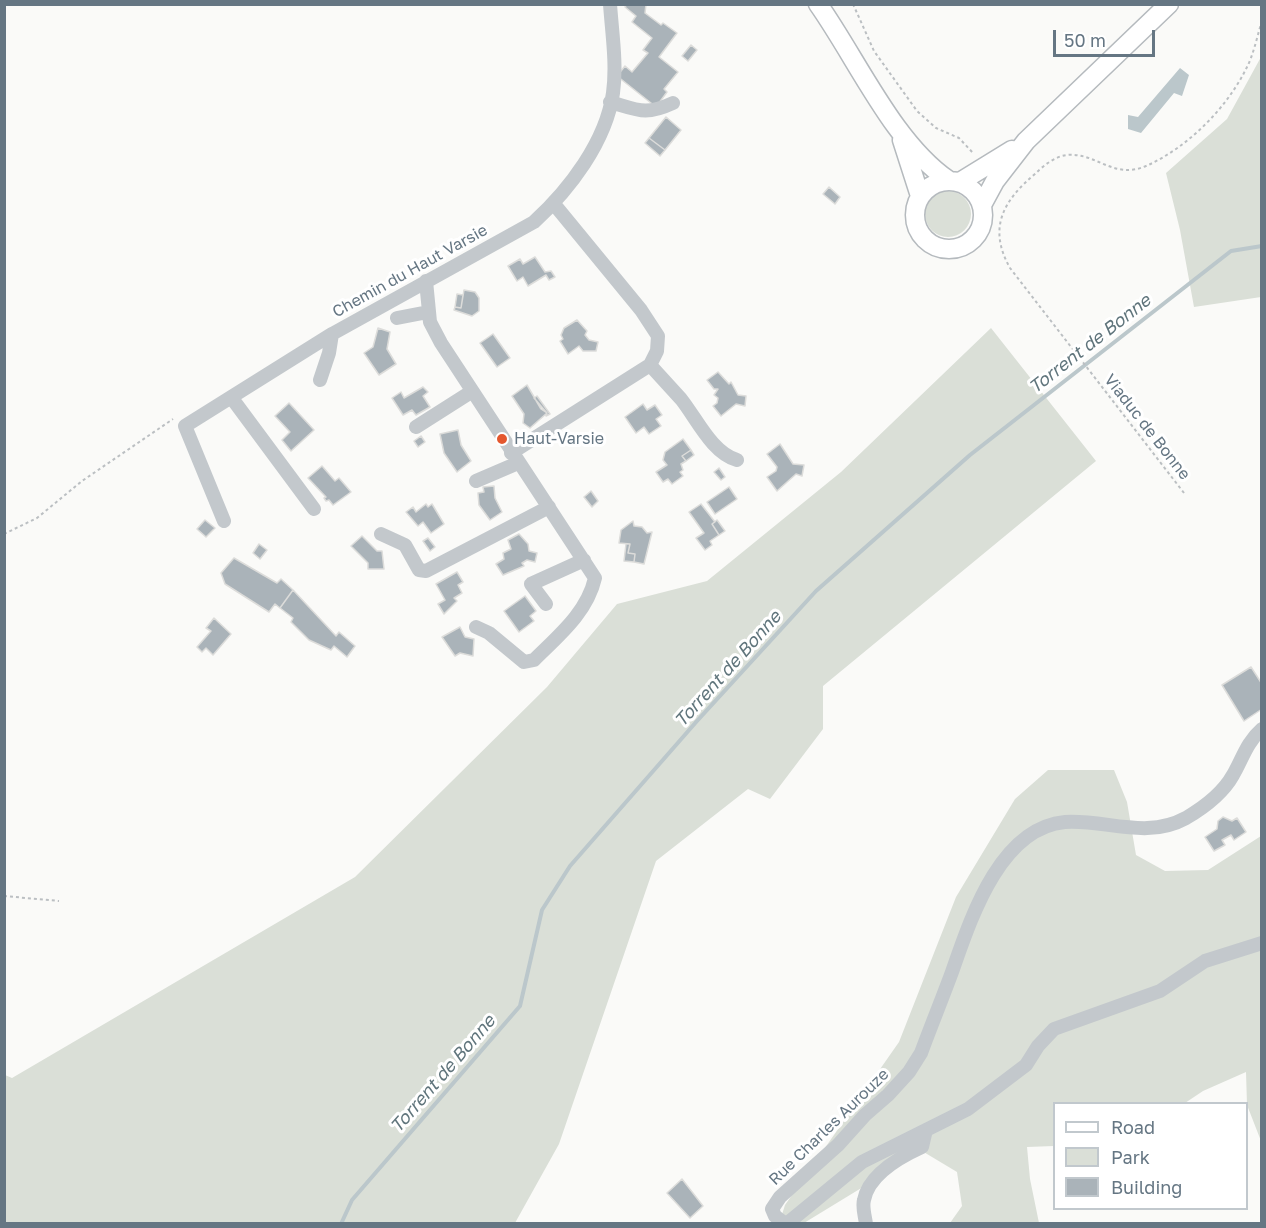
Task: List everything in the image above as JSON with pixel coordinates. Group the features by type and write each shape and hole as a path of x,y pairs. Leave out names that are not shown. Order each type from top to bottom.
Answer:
{"main road":[{"path":"818,4 897,127 925,162 978,195 982,205 983,223 973,240 954,249 943,249 932,245 918,228 915,218 920,196 897,127"},
{"path":"982,205 995,181 1026,141 1169,4"},
{"path":"920,196 937,182 954,181 984,168 1026,141"}],"street":[{"name":"Chemin du Haut Varsie","path":"185,426 332,334 534,222 554,204 586,159 600,132 610,102 613,54 610,4"},
{"path":"610,102 641,111 655,112 673,103"},
{"path":"476,481 514,458 650,365 657,351 658,336 641,310 554,204"},
{"path":"426,281 430,322 441,343 514,458 595,578 591,596 578,615 534,660 524,662 489,633 476,627"},
{"path":"398,318 428,312"},
{"path":"320,380 329,353 332,334"},
{"path":"650,365 681,399 717,447 729,458 737,460"},
{"path":"416,427 471,392"},
{"path":"231,397 314,509"},
{"path":"185,426 224,521"},
{"path":"381,534 405,545 419,570 426,571 549,507"},
{"path":"546,604 531,584 584,560"},
{"name":"Rue Charles Aurouze","path":"1262,729 1246,745 1232,777 1222,789 1202,806 1174,824 1157,827 1113,827 1064,822 1044,828 1011,853 996,871 971,915 921,1053 909,1072 838,1145 780,1197 772,1209 774,1216 784,1223 789,1221 862,1161 968,1109 1026,1065 1038,1046 1054,1029 1160,991 1205,961 1262,943"},
{"path":"866,1224 863,1201 870,1184 898,1158 922,1147 926,1130"}],"path":[{"path":"853,4 874,51 917,111 936,128 959,138 984,168"},
{"name":"Viaduc de Bonne","path":"1184,494 1026,290 1005,259 1000,238 1002,215 1013,194 1041,168 1065,155 1077,155 1107,167 1131,171 1176,150 1203,127 1232,91 1246,69 1262,21"},
{"path":"4,534 37,518 82,481 174,419 185,426"},
{"path":"4,896 59,901"}],"green space":[{"path":"1261,57 1261,297 1194,307 1180,230 1166,173 1227,119"},
{"path":"948,191 964,198 971,214 964,230 948,237 932,230 925,214 932,198"},
{"path":"991,328 1096,461 823,686 823,729 770,799 748,789 656,861 559,1144 515,1223 5,1223 5,1075 12,1078 355,877 547,687 617,604 707,581 841,472"},
{"path":"1048,770 1114,770 1127,802 1136,855 1165,871 1208,870 1261,836 1261,1141 1248,1108 1246,1072 1203,1091 1186,1102 1053,1102 1053,1146 1027,1147 1030,1179 1039,1223 950,1223 962,1206 957,1172 922,1151 804,1223 779,1224 785,1205 899,1042 956,897 1015,799"}],"shaded area":[{"path":"1180,68 1189,75 1182,96 1174,93 1141,133 1128,129 1128,115 1138,117"}],"building":[{"path":"627,4 646,4 645,13 677,33 659,57 678,72 664,89 667,92 656,107 617,76 625,66 632,72 648,53 643,50 652,38 632,22 636,16 625,7"},
{"path":"691,45 697,50 688,61 682,56"},
{"path":"666,117 681,130 665,150 649,138"},
{"path":"649,138 665,150 660,156 645,143"},
{"path":"829,187 840,197 835,204 823,194"},
{"path":"535,257 545,272 551,271 555,277 549,280 546,275 528,286 523,277 517,281 508,266 520,259 523,264"},
{"path":"464,290 475,292 479,298 479,311 472,316 454,310 455,307 461,308"},
{"path":"457,294 463,295 461,308 455,307"},
{"path":"577,320 587,331 585,335 589,340 598,342 596,351 583,351 579,346 568,354 560,341 563,339 561,335 564,328"},
{"path":"378,328 390,332 387,349 396,364 379,375 364,353 373,347"},
{"path":"493,334 510,358 497,367 480,343"},
{"path":"718,372 729,384 731,382 738,395 746,396 745,406 736,404 721,416 713,406 717,403 718,398 714,395 718,389 714,389 707,380"},
{"path":"527,385 541,409 547,413 530,428 523,423 524,414 512,396"},
{"path":"423,387 428,392 423,396 430,407 416,415 412,410 403,415 392,398 401,392 404,398"},
{"path":"537,396 550,414 546,416 547,413 534,398"},
{"path":"289,403 314,430 291,451 282,440 290,432 275,416"},
{"path":"643,404 647,410 655,405 662,415 656,419 661,426 649,434 644,427 636,433 625,417"},
{"path":"458,430 461,445 471,461 457,472 444,453 440,434"},
{"path":"421,436 425,442 418,447 414,441"},
{"path":"683,439 691,450 682,456 686,461 681,464 683,470 680,472 683,476 672,484 668,479 663,482 656,472 667,465 663,460 665,452"},
{"path":"780,444 793,464 804,465 802,476 796,474 777,491 767,477 776,471 777,467 767,454"},
{"path":"691,450 694,455 686,461 682,456"},
{"path":"322,466 335,481 339,478 351,492 333,505 329,500 326,501 324,498 326,497 308,478"},
{"path":"719,468 725,477 721,480 714,472"},
{"path":"494,486 495,498 502,512 490,520 479,505 478,493 484,492 483,487"},
{"path":"729,487 737,499 715,514 707,502"},
{"path":"591,491 598,501 592,507 584,497"},
{"path":"426,504 428,507 432,504 444,524 431,533 423,522 418,526 406,512 413,507 416,512"},
{"path":"701,504 715,522 712,524 719,535 710,541 712,545 705,550 696,538 704,533 689,512"},
{"path":"205,520 215,528 206,537 197,529"},
{"path":"717,520 725,531 719,535 712,524"},
{"path":"633,521 634,526 642,527 647,533 652,532 644,564 634,562 635,554 628,553 630,544 619,543 621,530"},
{"path":"519,534 528,544 529,551 537,553 535,562 527,560 522,563 524,566 503,575 496,564 504,559 503,553 511,549 508,540"},
{"path":"362,536 377,551 382,551 384,569 368,569 368,563 351,546"},
{"path":"428,538 435,547 430,551 423,541"},
{"path":"259,544 267,550 260,559 253,553"},
{"path":"626,544 630,544 628,553 635,554 634,562 624,561"},
{"path":"234,558 277,583 281,579 293,590 280,608 275,604 269,612 225,584 221,573"},
{"path":"457,572 463,582 458,585 462,593 454,598 457,601 444,614 438,604 445,600 436,584"},
{"path":"293,590 336,636 339,632 355,646 347,657 334,646 331,650 309,640 291,622 293,618 280,608"},
{"path":"525,596 536,611 530,616 534,621 519,632 504,611"},
{"path":"214,618 231,634 213,655 206,648 202,652 197,647 211,631 206,628"},
{"path":"460,627 465,637 474,639 473,656 460,653 455,656 442,637"},
{"path":"1251,667 1262,684 1262,709 1244,721 1222,685"},
{"path":"1223,817 1232,821 1237,818 1246,832 1234,840 1231,835 1222,840 1225,845 1214,851 1205,837 1217,829 1218,821"},
{"path":"682,1179 703,1206 690,1218 667,1193"}],"waterway":[{"name":"Torrent de Bonne","path":"341,1224 352,1200 520,1006 542,910 570,866 697,721 816,591 970,455 1231,251 1262,246"}],"place":[{"name":"Haut-Varsie","path":"502,439"}]}
